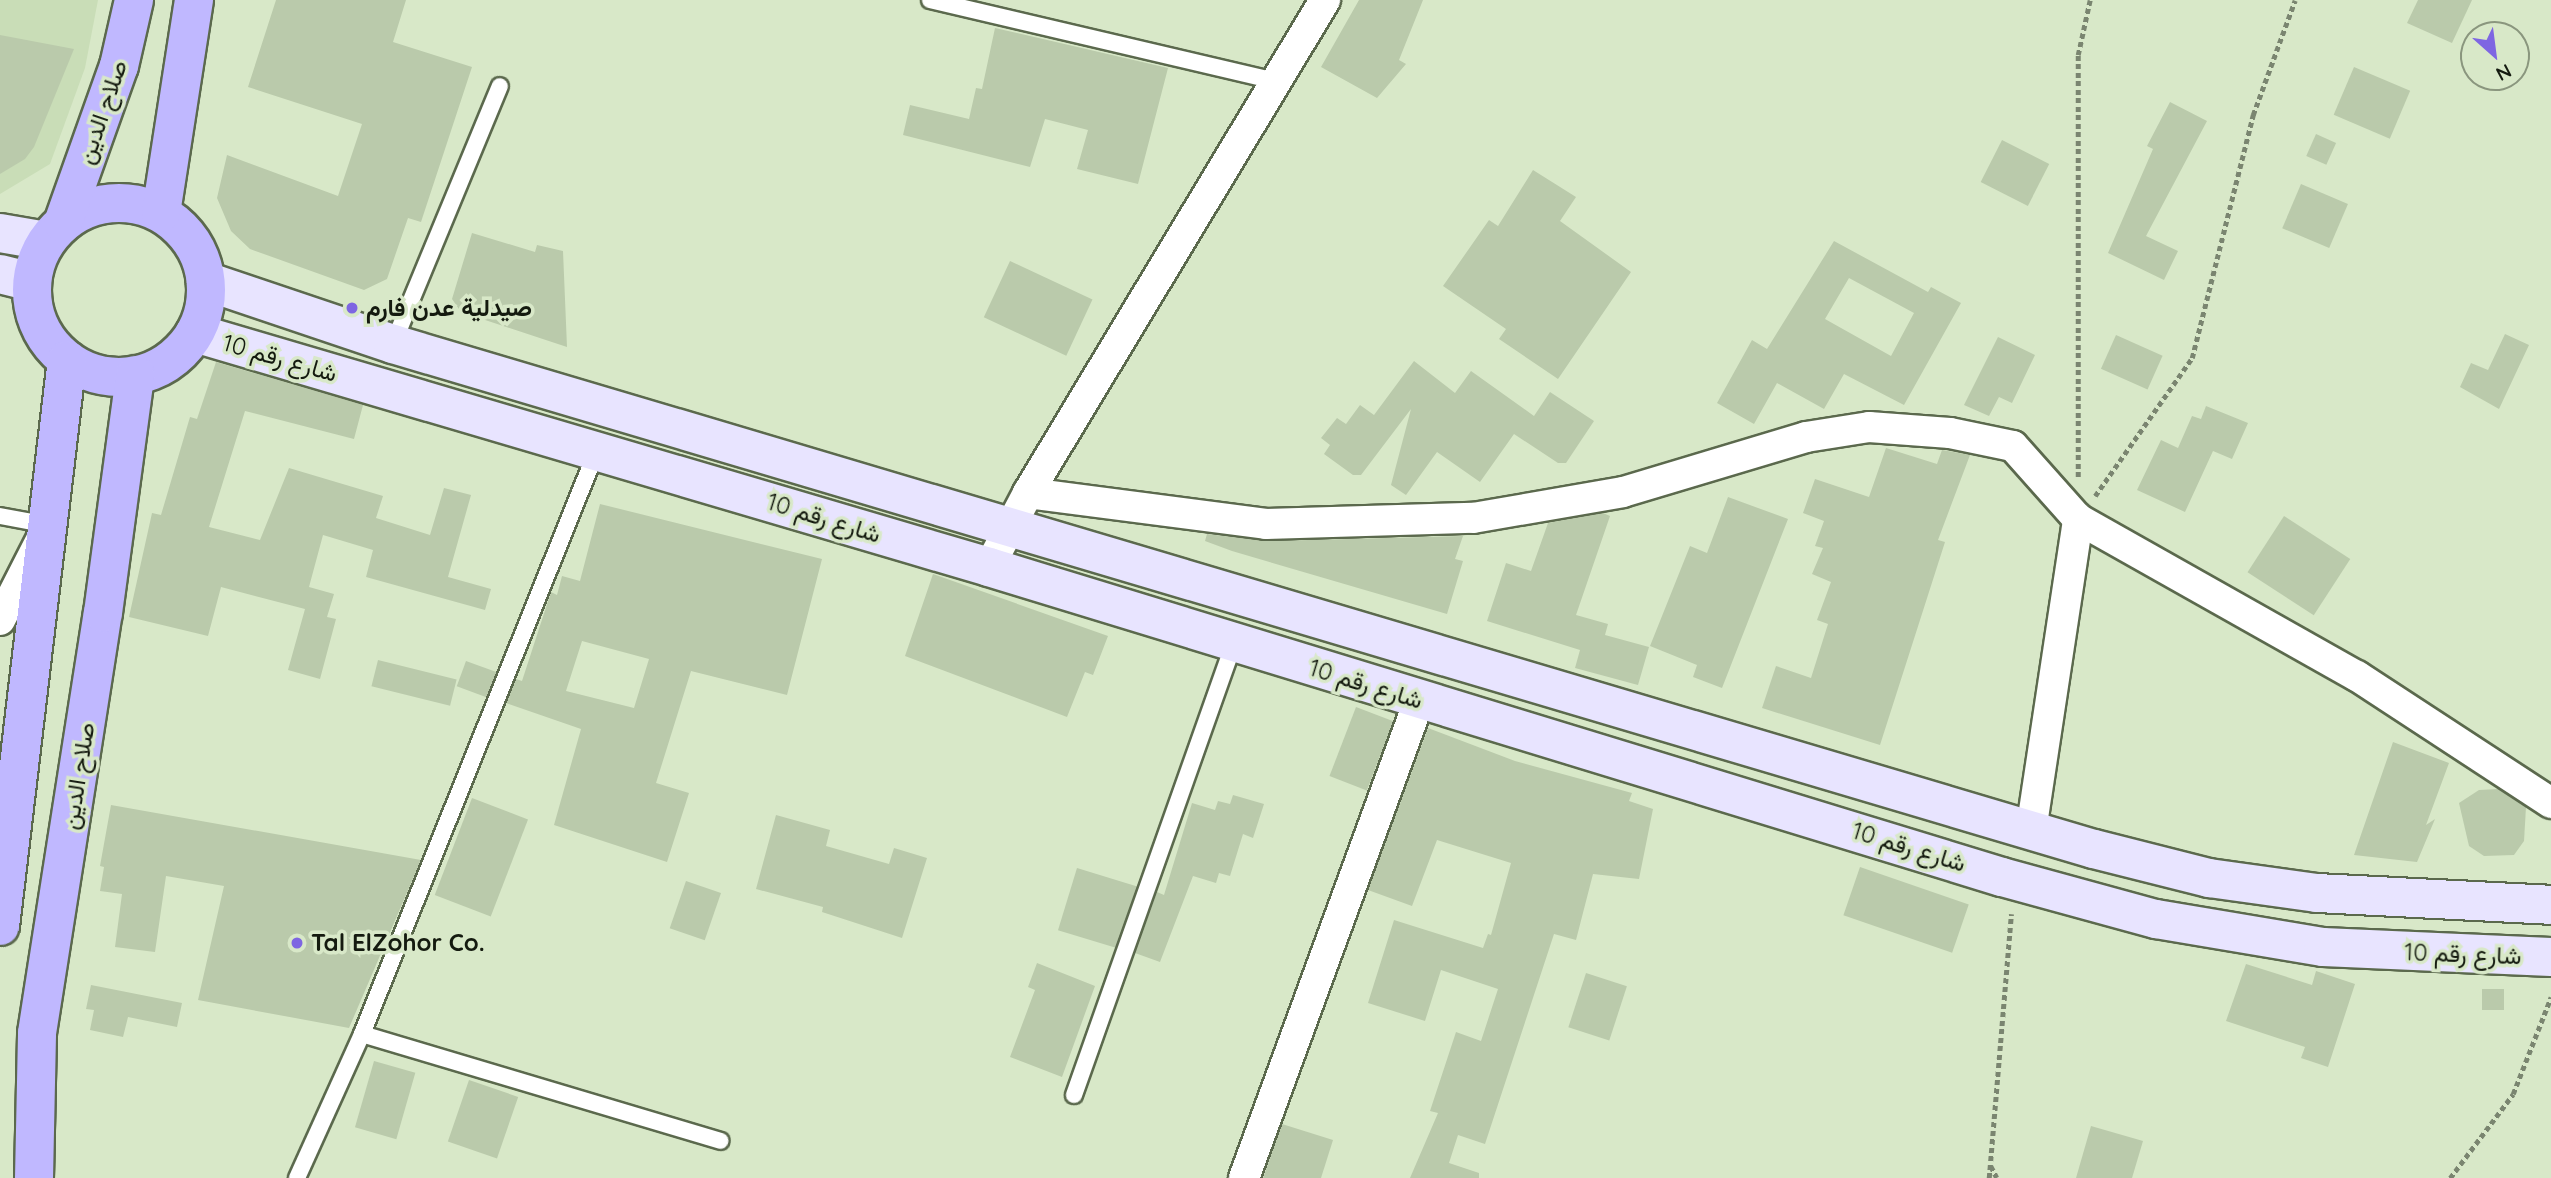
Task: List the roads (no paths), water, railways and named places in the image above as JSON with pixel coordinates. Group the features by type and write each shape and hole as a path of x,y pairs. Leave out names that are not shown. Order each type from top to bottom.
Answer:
{"highway":[{"name":"صلاح الدين","path":"55,232 119,66 134,0"},
{"path":"161,213 194,0"},
{"path":"109,203 135,204 161,213 183,230 199,253 206,281 204,308 195,334 176,356 135,375 93,373 67,360 46,339 16,278 55,232 85,209 109,203"},
{"path":"0,926 67,360"},
{"name":"صلاح الدين","path":"34,1178 37,1033 103,613 135,375"}],"main road":[{"path":"0,233 55,232"},
{"name":"شارع رقم 10","path":"206,281 393,344 1019,508 1430,654 2031,831 2209,878 2317,893 2551,905"},
{"name":"شارع رقم 10","path":"195,334 989,567 1419,701 2013,880 2218,933 2335,948 2551,957"}],"street":[{"path":"989,567 1019,508 1325,0"},
{"path":"1019,508 1266,524 1473,518 1623,492 1806,438 1869,427 1950,433 2013,446 2078,519 2357,676 2551,803"},
{"path":"2031,831 2078,519"},
{"path":"0,620 49,524"},
{"path":"1244,1178 1419,701"}],"lane":[{"path":"930,0 1276,81"},
{"path":"393,344 500,86"},
{"path":"298,1178 362,1034 597,450"},
{"path":"0,516 49,524"},
{"path":"1074,1095 1234,643"},
{"path":"362,1034 720,1141"}],"place":[{"name":"صيدلية عدن فارم","path":"352,308"},
{"name":"Tal ElZohor Co.","path":"297,943"}]}
